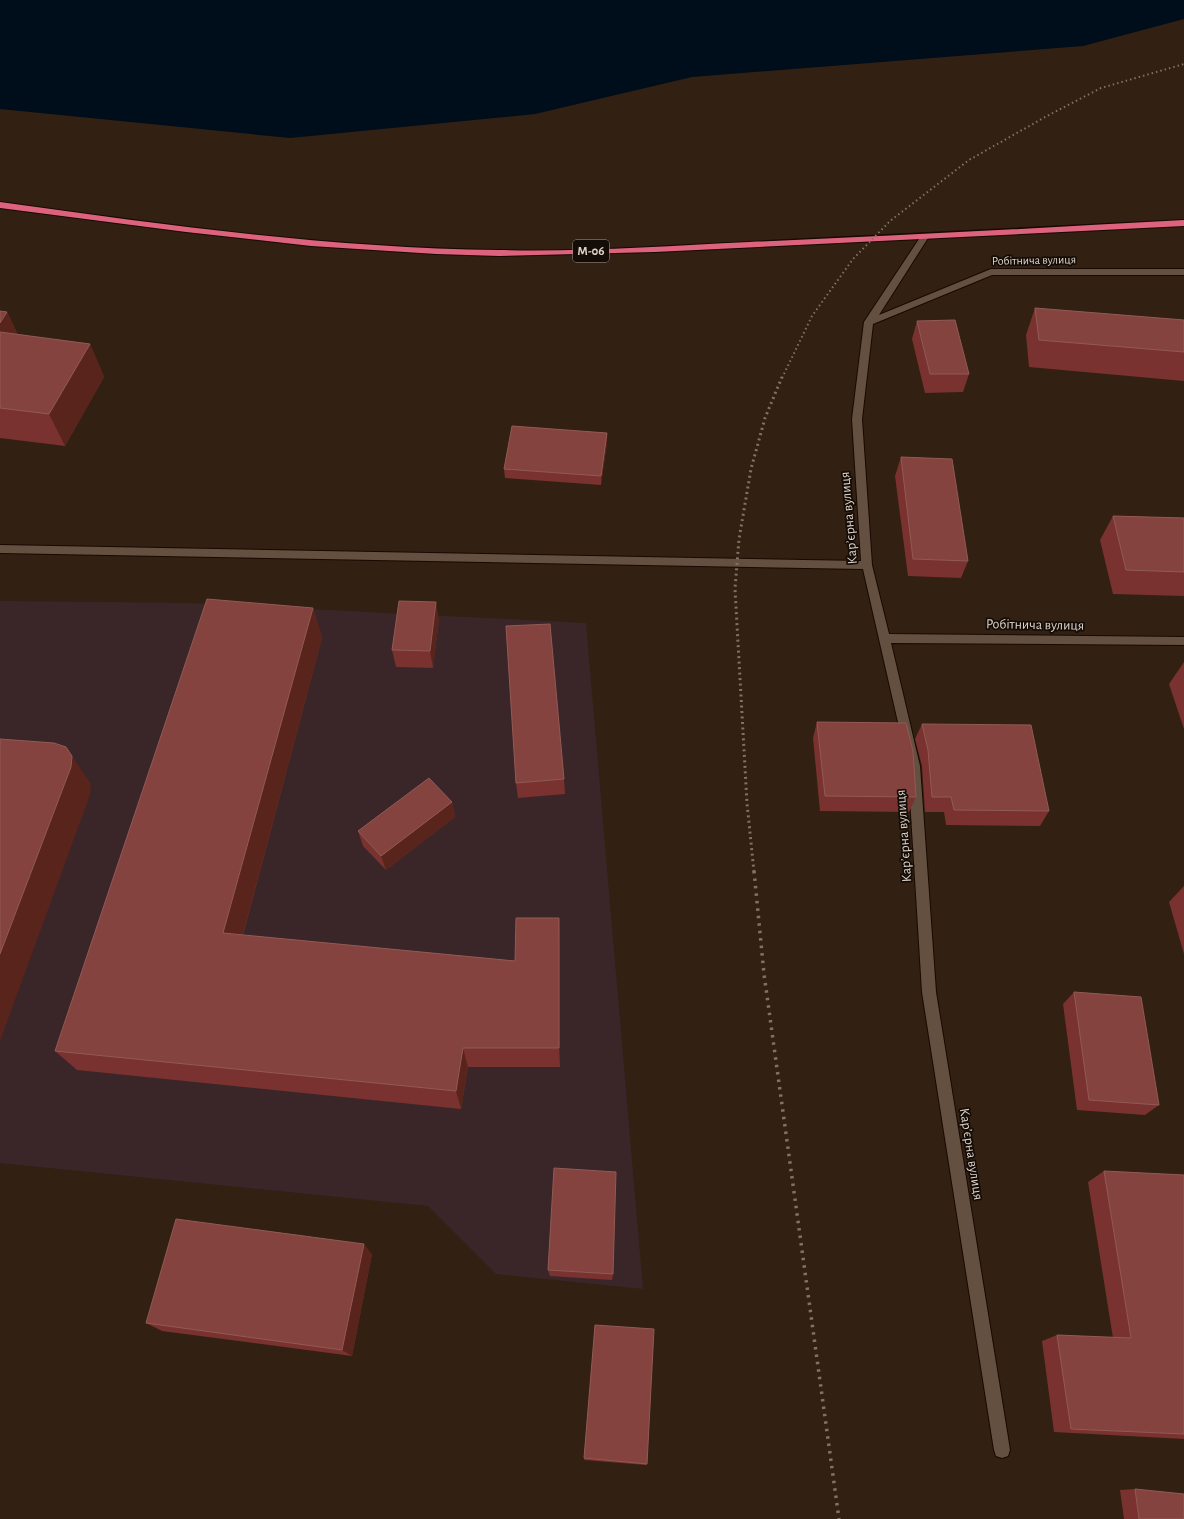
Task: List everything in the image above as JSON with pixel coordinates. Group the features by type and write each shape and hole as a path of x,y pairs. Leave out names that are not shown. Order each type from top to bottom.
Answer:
{"highway":[{"name":"М-06","path":"0,205 244,237 397,249 499,253 633,250 924,238 1184,223"}],"street":[{"name":"Карʼєрна вулиця","path":"924,238 869,322 857,419 868,566 914,766 930,992 1002,1450"},
{"name":"Робітнича вулиця","path":"869,322 991,272 1184,272"},
{"path":"0,549 868,566"},
{"name":"Робітнича вулиця","path":"885,638 1184,641"}],"shaded area":[{"path":"0,601 187,603 586,623 643,1289 496,1274 428,1206 0,1163"}],"water":[{"path":"0,0 1184,0 1184,19 1083,46 692,77 535,114 290,138 0,109"}],"building":[{"path":"1035,308 1184,320 1184,352 1039,340"},
{"path":"0,311 7,312 0,323"},
{"path":"955,320 969,374 930,374 917,321"},
{"path":"0,332 90,344 49,414 0,408"},
{"path":"512,426 607,433 601,476 504,469"},
{"path":"901,457 952,459 968,561 913,559"},
{"path":"1113,516 1184,518 1184,572 1126,570"},
{"path":"207,599 313,608 223,933 515,961 516,918 559,918 559,1048 463,1048 456,1091 55,1051"},
{"path":"399,601 436,602 430,651 392,650"},
{"path":"550,624 564,779 516,783 506,626"},
{"path":"817,722 906,723 913,751 916,797 825,796"},
{"path":"922,724 1031,725 1049,811 954,810 951,797 932,797 928,750"},
{"path":"0,739 54,743 66,747 72,756 71,767 0,954"},
{"path":"429,778 452,802 381,856 358,831"},
{"path":"1074,992 1141,997 1159,1105 1089,1100"},
{"path":"554,1168 616,1172 613,1274 548,1270"},
{"path":"1104,1171 1184,1175 1184,1434 1071,1429 1057,1335 1131,1338"},
{"path":"176,1219 364,1244 342,1350 146,1323"},
{"path":"595,1325 654,1329 647,1464 584,1458"},
{"path":"1135,1489 1184,1494 1184,1519 1139,1519"}],"railway":[{"path":"782,378 812,316 853,259 890,221 969,160 1047,116 1101,88 1184,64"},
{"path":"754,872 747,803 735,589 739,539 751,469 765,418 782,377"},
{"path":"754,871 764,974 839,1519"}]}
